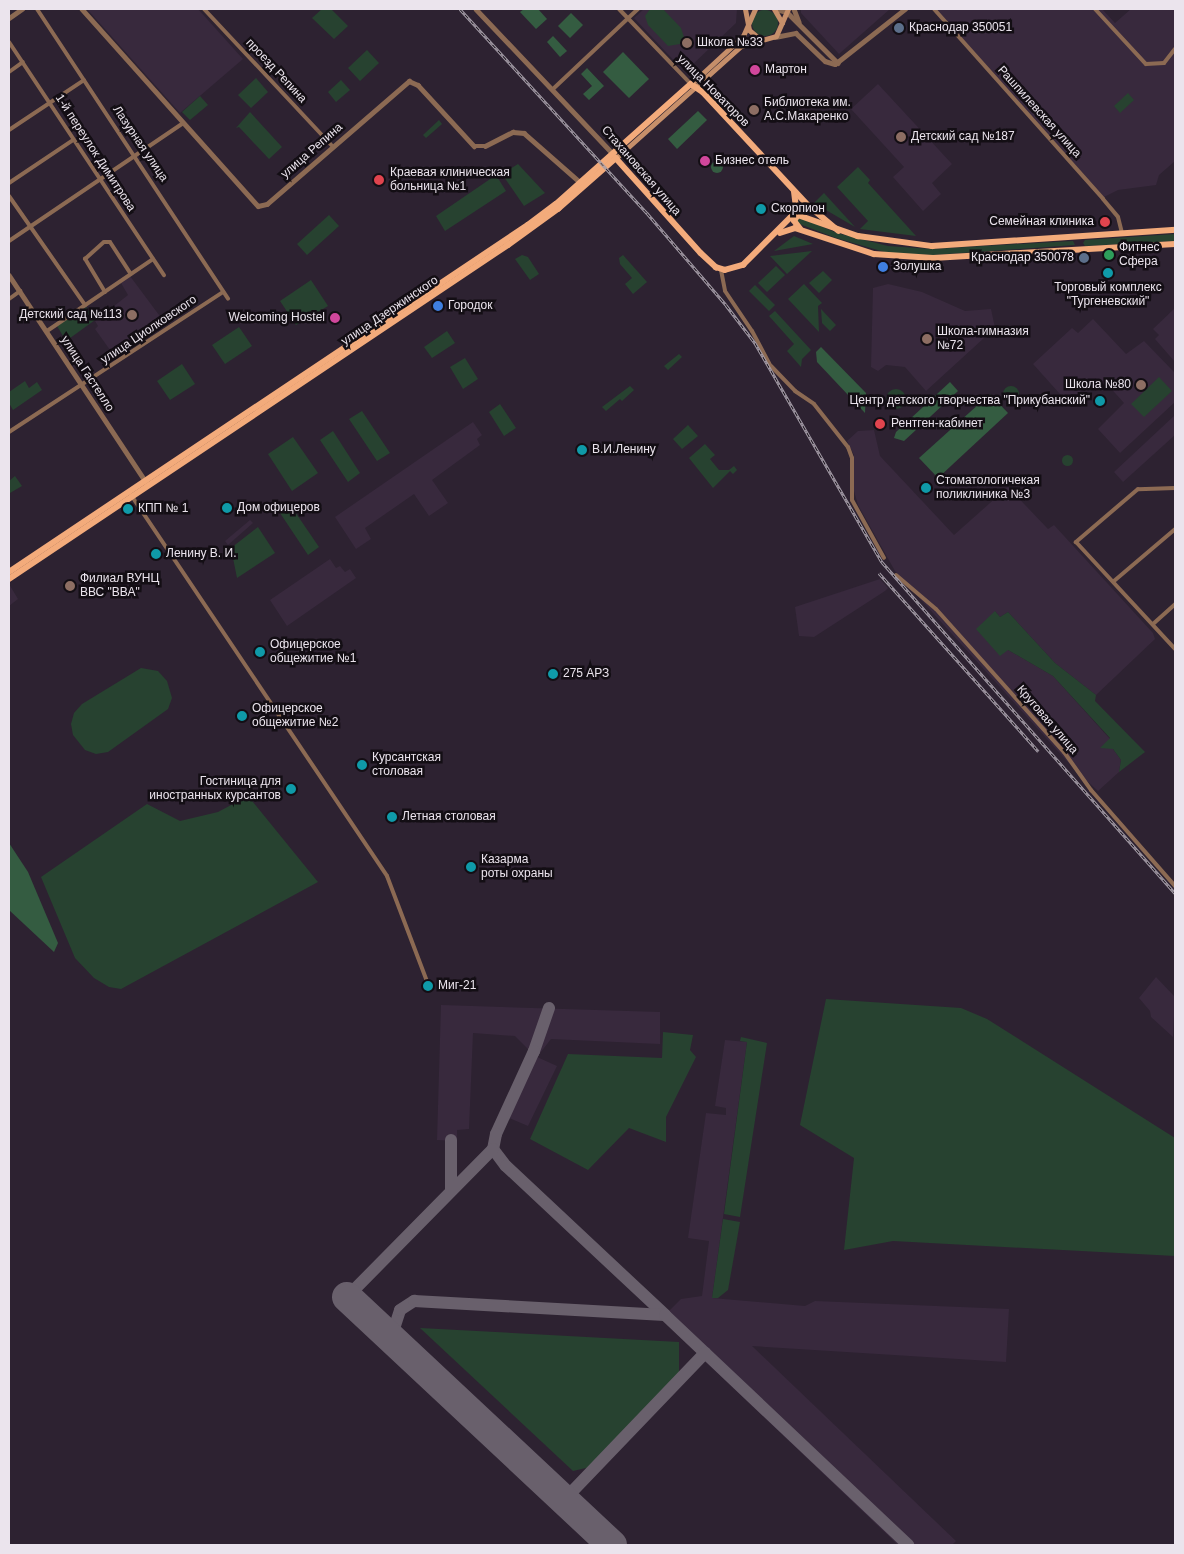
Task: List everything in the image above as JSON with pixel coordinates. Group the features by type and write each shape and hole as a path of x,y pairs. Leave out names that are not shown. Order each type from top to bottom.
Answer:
{"main road":[{"path":"745,9 752,35 764,40"},
{"name":"улица Дзержинского","path":"694,85 743,36 755,9"},
{"path":"775,9 782,24"},
{"path":"774,38 787,10"},
{"name":"улица Дзержинского","path":"145,482 558,210 694,85 741,46 774,38"},
{"name":"улица Новаторов","path":"694,85 792,188 839,231"},
{"name":"улица Дзержинского","path":"9,579 145,482 528,225 615,156"},
{"name":"Стахановская улица","path":"615,156 701,254 721,270"},
{"path":"721,270 740,267 770,240 794,214 796,205 792,188"},
{"path":"802,230 794,222 798,215 839,231 884,242 924,245 1175,230"},
{"path":"770,240 787,228 802,230 850,248 887,256 949,257 1175,244"},
{"path":"1086,249 1081,242 1089,236"},
{"path":"1068,237 1076,241 1072,250"},
{"name":"улица Дзержинского","path":"9,572 129,493"}],"street":[{"path":"9,18 22,9"},
{"name":"Лазурная улица","path":"37,9 136,156 228,299"},
{"name":"улица Репина","path":"82,9 258,206 267,204 408,81 418,85 474,146 485,146 513,132 524,133 581,183"},
{"name":"проезд Репина","path":"204,9 332,147"},
{"name":"Стахановская улица","path":"476,9 615,156"},
{"name":"улица Новаторов","path":"619,9 694,85"},
{"path":"553,89 638,9"},
{"path":"775,9 787,10 838,63"},
{"path":"794,9 802,27"},
{"path":"774,38 796,33 828,63 838,63 905,9"},
{"name":"Рашпилевская улица","path":"934,9 1118,217 1122,233"},
{"path":"1094,9 1146,64 1164,63 1175,49"},
{"name":"1-й переулок Димитрова","path":"9,42 99,180 164,275"},
{"path":"9,72 23,62"},
{"path":"9,130 84,80"},
{"path":"9,241 183,123"},
{"path":"9,183 73,140"},
{"path":"9,196 85,305"},
{"path":"105,292 84,258 104,242 110,242 131,274"},
{"path":"47,331 153,259"},
{"path":"721,270 726,291 752,331 771,366 795,391 814,404 848,447 852,458 850,495 884,558"},
{"name":"улица Гастелло","path":"9,275 145,482"},
{"path":"9,299 20,291"},
{"name":"улица Циолковского","path":"9,432 223,292"},
{"path":"1175,488 1138,489 1076,542 1175,649"},
{"path":"129,493 382,868 395,892 428,984"},
{"path":"1114,581 1175,528"},
{"name":"Круговая улица","path":"896,576 936,609 1064,752 1086,785 1175,886"},
{"path":"1153,624 1175,604"}],"shaded area":[{"path":"87,9 198,9 243,59 180,113"},
{"name":"Школа №33","path":"644,9 737,9 736,23 689,68 685,64 680,67 634,18"},
{"path":"801,9 890,9 839,54 801,13"},
{"path":"936,9 1102,9 1115,23 1131,9 1175,9 1175,161 1159,175 1156,185 1118,190 1104,197"},
{"name":"Детский сад №187","path":"878,84 952,164 932,183 941,194 923,211 893,177 904,167 851,109"},
{"name":"Детский сад №113","path":"130,276 165,323 115,357 95,329 98,326 95,321 128,295 121,283"},
{"name":"Школа-гимназия №72","path":"888,284 922,292 965,311 991,309 995,328 926,391 905,367 886,365 878,371 871,367 873,288"},
{"path":"1175,308 1175,362 1155,339 1159,335 1153,329"},
{"name":"Школа №80","path":"1093,319 1126,354 1144,341 1175,373 1175,402 1120,453 1098,429 1124,403 1106,383 1097,391 1084,388 1068,403 1033,364 1072,328 1078,333"},
{"path":"1175,415 1175,435 1123,482 1114,472"},
{"path":"473,422 482,435 477,439 480,445 432,480 448,503 429,516 414,494 365,528 371,539 356,549 335,517"},
{"path":"874,430 880,456 954,535 1008,487 1048,529 1054,525 1153,633 1155,639 1096,695 1055,663 1008,612 1000,617 995,611 1008,650 1053,676 1110,739 1113,749 1121,760 1119,772 1098,791 1075,770 895,571 858,505 854,491 854,455 847,441 858,431"},
{"path":"250,520 253,523 228,545 225,541"},
{"path":"330,559 336,568 340,566 345,572 350,569 356,578 287,626 270,600"},
{"path":"880,579 888,588 885,591 814,637 799,636 795,607"},
{"path":"9,584 18,599 9,606"},
{"path":"1156,977 1175,997 1173,1037 1151,1017 1150,1011 1139,998"},
{"path":"441,1005 660,1012 660,1044 551,1039 537,1057 557,1066 528,1126 500,1114 529,1050 515,1036 473,1033 469,1129 457,1130 457,1141 437,1140"},
{"path":"725,1040 747,1042 712,1298 805,1306 815,1301 1009,1309 1006,1362 752,1346 956,1541 952,1545 898,1545 661,1319 681,1299 702,1296 709,1241 688,1238 706,1113 726,1115 726,1108 715,1106"}],"green space":[{"path":"322,9 331,9 348,26 334,39 312,18"},
{"path":"524,9 538,9 547,19 536,29 520,12"},
{"path":"650,9 663,9 681,28 684,37 680,44 668,46 648,25 645,16"},
{"path":"765,10 774,14 778,23 774,32 765,36 756,32 752,23 756,14"},
{"path":"571,13 583,25 570,38 558,26"},
{"path":"553,36 567,51 560,57 547,42"},
{"path":"367,50 379,63 360,81 348,68"},
{"path":"623,52 649,79 629,98 603,72"},
{"path":"587,68 604,86 589,100 583,94 592,86 581,74"},
{"path":"256,78 268,92 251,108 238,95"},
{"path":"341,80 350,90 336,102 328,92"},
{"path":"1128,93 1134,100 1120,113 1114,106"},
{"path":"200,96 208,105 190,120 182,112"},
{"path":"698,111 707,120 677,149 668,139"},
{"path":"250,112 282,147 269,159 239,127 236,128"},
{"path":"439,120 442,124 426,138 423,135"},
{"path":"717,161 723,167 717,173 711,167"},
{"path":"518,164 545,193 524,206 502,174"},
{"path":"858,167 870,180 868,183 916,236 860,229 868,221 837,187"},
{"path":"496,175 506,191 445,231 436,216"},
{"path":"824,193 855,227 814,203"},
{"path":"329,215 339,226 307,255 297,244"},
{"path":"799,217 837,233 888,246 932,249 1073,241 1075,245 933,255 888,253 836,238 797,223 796,218"},
{"path":"1175,234 1175,241 1085,246 1083,243 1085,240"},
{"path":"794,236 813,244 774,251"},
{"path":"812,251 787,274 770,256"},
{"path":"522,255 528,257 539,274 530,280 515,259"},
{"path":"623,255 647,282 633,294 625,284 632,278 620,264 619,258"},
{"path":"776,266 785,275 767,292 758,283"},
{"path":"823,271 832,280 819,293 809,283"},
{"path":"311,280 328,306 296,325 280,301"},
{"path":"804,284 822,303 818,306 819,332 788,299"},
{"path":"755,285 775,305 769,311 749,291"},
{"path":"86,307 95,320 66,341 57,326"},
{"path":"821,309 836,325 830,331 822,323"},
{"path":"775,311 811,350 802,359 801,367 787,351 794,344 769,316"},
{"path":"239,327 252,346 225,364 212,345"},
{"path":"447,331 455,343 432,358 424,347"},
{"path":"821,347 866,393 865,413 817,362 816,352"},
{"path":"679,354 682,357 668,370 664,366"},
{"path":"465,358 478,379 463,389 450,367"},
{"path":"182,364 195,384 170,400 157,381"},
{"path":"1159,377 1172,391 1144,417 1131,404"},
{"path":"25,381 29,388 37,382 42,390 13,410 9,403 9,392"},
{"path":"950,382 958,391 904,441 894,438 896,432"},
{"path":"630,386 634,390 622,401 620,399 606,411 602,407"},
{"path":"1011,386 1017,388 1019,394 1017,400 1011,402 1005,400 1003,394 1005,388"},
{"path":"896,389 903,392 906,399 903,406 896,409 889,406 886,399 889,392"},
{"path":"990,394 1008,413 938,478 919,458"},
{"path":"500,404 516,428 504,436 489,412"},
{"path":"362,411 390,453 377,461 349,419"},
{"path":"688,425 698,436 682,449 673,439"},
{"path":"333,431 360,473 348,482 320,440"},
{"path":"293,437 318,473 292,491 268,454"},
{"path":"705,444 715,455 710,459 719,470 729,470 734,466 737,470 733,474 730,471 713,488 689,458"},
{"path":"1067,454 1073,460 1067,466 1061,460"},
{"path":"15,476 22,486 10,493 9,481"},
{"path":"291,506 319,547 308,555 280,513"},
{"path":"258,527 275,553 237,578 231,548"},
{"path":"995,611 1000,617 1008,612 1055,663 1096,695 1095,701 1145,752 1119,772 1121,760 1113,749 1100,748 1110,738 1053,676 1008,650 1000,656 976,629"},
{"path":"141,668 158,671 167,681 172,698 168,709 108,752 96,754 85,750 73,735 71,724 74,713 82,704"},
{"path":"248,796 318,882 121,989 109,987 94,978 75,958 41,877 147,804 180,821 218,812"},
{"path":"9,843 28,872 58,943 54,952 9,910"},
{"path":"826,999 961,1008 987,1019 1175,1138 1175,1256 893,1241 844,1250 854,1158 800,1125"},
{"path":"663,1032 693,1035 690,1050 696,1057 666,1117 666,1142 629,1128 588,1170 530,1139 568,1054 662,1058"},
{"path":"741,1037 767,1043 740,1217 724,1214 747,1042 740,1041"},
{"path":"723,1219 740,1222 728,1290 718,1298 712,1298"},
{"path":"420,1328 679,1342 679,1373 590,1467 573,1471"}],"taxiway":[{"path":"549,1008 534,1051 496,1134 493,1149 506,1166 665,1315"},
{"path":"451,1140 451,1190"},
{"path":"347,1297 493,1149"},
{"path":"391,1338 400,1310 414,1301 665,1315 908,1545"},
{"path":"564,1500 705,1353"}],"runway":[{"path":"347,1297 612,1545"}],"railway":[{"path":"460,9 647,213 726,305 755,343 882,562 1175,893"},
{"path":"879,573 1038,751"}],"place":[{"name":"Краснодар 350051","path":"899,28"},
{"name":"Школа №33","path":"687,43"},
{"name":"Мартон","path":"755,70"},
{"name":"Библиотека им. А.С.Макаренко","path":"754,110"},
{"name":"Детский сад №187","path":"901,137"},
{"name":"Бизнес отель","path":"705,161"},
{"name":"Краевая клиническая больница №1","path":"379,180"},
{"name":"Скорпион","path":"761,209"},
{"name":"Семейная клиника","path":"1105,222"},
{"name":"Фитнес Сфера","path":"1109,255"},
{"name":"Краснодар 350078","path":"1084,258"},
{"name":"Золушка","path":"883,267"},
{"name":"Торговый комплекс \"Тургеневский\"","path":"1108,273"},
{"name":"Городок","path":"438,306"},
{"name":"Детский сад №113","path":"132,315"},
{"name":"Welcoming Hostel","path":"335,318"},
{"name":"Школа-гимназия №72","path":"927,339"},
{"name":"Школа №80","path":"1141,385"},
{"name":"Центр детского творчества \"Прикубанский\"","path":"1100,401"},
{"name":"Рентген-кабинет","path":"880,424"},
{"name":"В.И.Ленину","path":"582,450"},
{"name":"Стоматологичекая поликлиника №3","path":"926,488"},
{"name":"Дом офицеров","path":"227,508"},
{"name":"КПП № 1","path":"128,509"},
{"name":"Ленину В. И.","path":"156,554"},
{"name":"Филиал ВУНЦ ВВС \"ВВА\"","path":"70,586"},
{"name":"Офицерское общежитие №1","path":"260,652"},
{"name":"275 АРЗ","path":"553,674"},
{"name":"Офицерское общежитие №2","path":"242,716"},
{"name":"Курсантская столовая","path":"362,765"},
{"name":"Гостиница для иностранных курсантов","path":"291,789"},
{"name":"Летная столовая","path":"392,817"},
{"name":"Казарма роты охраны","path":"471,867"},
{"name":"Миг-21","path":"428,986"}]}
